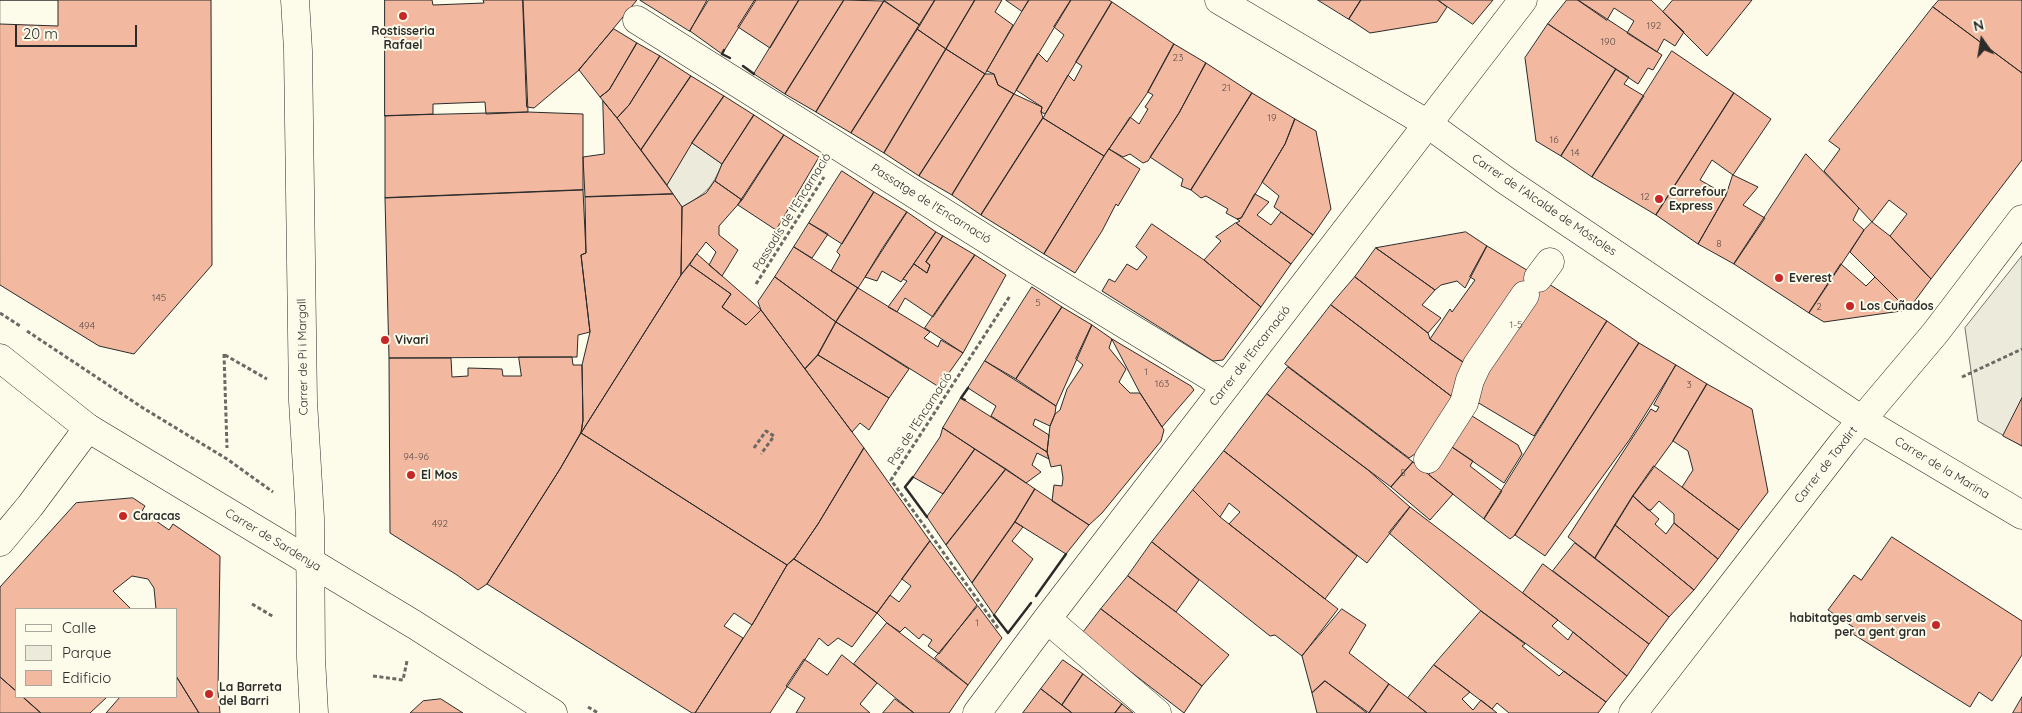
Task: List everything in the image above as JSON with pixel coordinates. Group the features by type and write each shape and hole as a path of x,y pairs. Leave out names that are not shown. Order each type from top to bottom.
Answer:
{"street":[{"name":"Carrer de Pi i Margall","path":"295,0 298,50 303,401 310,518 310,658 314,713"},
{"name":"Carrer de l'Alcalde de Móstoles","path":"1219,0 1428,124 1505,180 1862,420"},
{"name":"Carrer de l'Encarnació","path":"977,713 1047,619 1523,0"},
{"name":"Passatge de l'Encarnació","path":"637,20 1029,266 1226,386"},
{"name":"Carrer de Taxdirt","path":"1633,713 1862,420 1936,332 2022,219"},
{"path":"1428,459 1464,403 1470,380 1477,365 1538,278"},
{"name":"Carrer de Sardenya","path":"0,358 88,428 415,625 553,713"},
{"name":"Carrer de la Marina","path":"1862,420 2022,516"},
{"path":"0,542 30,506 88,428"},
{"path":"1047,619 1157,713"}],"path":[{"name":"Passadís de l'Encarnació","path":"756,284 842,148"},
{"name":"Pas de l'Encarnació","path":"997,627 892,480 1029,266"},
{"path":"0,313 143,408 227,459 310,518"},
{"path":"1962,377 2022,349"},
{"path":"227,448 224,404 224,354 271,382"},
{"path":"754,448 766,431 774,436 761,454"},
{"path":"252,604 276,618"},
{"path":"373,676 403,680 409,653"}],"green space":[{"path":"692,143 722,164 707,190 682,207 667,185"},
{"path":"2022,256 2022,446 1978,421 1965,328"}],"building":[{"path":"0,0 211,0 212,265 134,354 99,346 0,285"},
{"path":"0,0 58,0 58,26 0,24"},
{"path":"385,0 432,0 433,5 484,3 483,0 523,0 528,112 486,114 485,102 433,104 433,114 385,116"},
{"path":"523,0 637,0 579,70 534,108 527,107"},
{"path":"640,0 707,0 690,31"},
{"path":"709,0 756,0 722,54 690,31"},
{"path":"755,0 799,0 770,48 738,27"},
{"path":"799,0 844,0 785,94 754,74"},
{"path":"844,0 884,1 816,112 785,94"},
{"path":"884,0 935,0 920,25"},
{"path":"935,0 975,0 946,49 917,29"},
{"path":"975,0 1002,0 995,12 1013,25 985,74 946,49"},
{"path":"1006,0 1029,0 1022,11"},
{"path":"1029,0 1071,0 1014,94 998,85 994,74 987,71"},
{"path":"1071,0 1109,0 1112,2 1045,114 1041,112 1042,107 1016,90 1038,53 1047,62 1064,35 1054,27"},
{"path":"1318,0 1361,0 1349,19"},
{"path":"1361,0 1438,0 1447,7 1437,22 1370,33 1349,19"},
{"path":"1438,0 1493,0 1473,24"},
{"path":"1567,0 1578,0 1662,55 1653,70 1648,68 1638,84 1548,24"},
{"path":"1578,0 1651,0 1684,32 1675,46 1664,39 1657,52 1627,33 1634,21 1614,8 1607,20"},
{"path":"1673,0 1752,0 1707,56 1663,12"},
{"path":"1939,0 2022,0 2022,73 1933,7"},
{"path":"884,1 920,25 851,133 816,112"},
{"path":"1112,2 1174,44 1148,92 1104,156 1043,118 1068,75 1074,81 1082,66 1076,62"},
{"path":"1933,7 2022,73 2022,160 1931,279 1890,236 1907,214 1889,200 1872,222 1824,171 1840,149 1829,141"},
{"path":"1548,24 1616,69 1561,156 1536,141 1525,58"},
{"path":"614,29 637,43 609,90 600,97 579,70"},
{"path":"917,29 946,49 884,153 851,133"},
{"path":"637,43 660,56 629,105 617,118 600,97 609,90"},
{"path":"1174,44 1206,63 1179,113 1148,161 1143,163 1130,154 1123,157 1109,149 1130,117 1139,124 1148,109 1145,107 1153,95 1148,92"},
{"path":"946,49 985,74 919,176 884,153"},
{"path":"1672,51 1734,93 1656,215 1592,177"},
{"path":"660,56 691,76 641,150 617,118 629,105"},
{"path":"1206,63 1252,93 1191,190 1181,186 1183,179 1150,157 1179,113"},
{"path":"1616,69 1629,77 1624,84 1644,96 1592,177 1561,156"},
{"path":"985,74 994,74 998,85 1014,94 952,195 919,176"},
{"path":"691,76 724,96 692,143 667,185 641,150"},
{"path":"1252,93 1295,119 1285,144 1241,218 1237,219 1226,213 1228,209 1206,196 1201,198 1191,190"},
{"path":"1734,93 1771,119 1733,175 1712,160 1700,180 1726,195 1698,244 1656,215"},
{"path":"1014,94 1042,107 1043,118 981,215 952,195"},
{"path":"724,96 754,115 722,164 692,143"},
{"path":"603,101 673,194 585,197 583,157 604,154"},
{"path":"528,112 583,114 583,190 385,198 385,116"},
{"path":"754,115 784,135 742,200 715,181 722,164"},
{"path":"1043,118 1104,156 1044,254 981,215"},
{"path":"1295,119 1316,131 1331,209 1313,235 1274,207 1279,196 1262,182 1285,144"},
{"path":"784,135 819,157 776,230 738,205"},
{"path":"1109,149 1140,169 1118,206 1116,204 1102,231 1075,273 1044,254"},
{"path":"1806,154 1859,208 1853,220 1864,230 1809,313 1734,264"},
{"path":"842,171 874,192 842,244 809,223"},
{"path":"1733,175 1758,187 1743,205 1765,218 1734,264 1698,244 1726,195"},
{"path":"715,181 742,200 719,226 719,235 738,250 722,276 709,265 716,252 706,242 681,275 682,207 706,193"},
{"path":"583,190 586,253 581,255 590,332 578,335 577,357 389,358 385,198"},
{"path":"874,192 907,212 858,288 831,271 840,255 837,252"},
{"path":"673,194 682,207 681,275 581,433 583,420 582,365 590,332 581,255 586,253 585,197"},
{"path":"1255,194 1269,202 1257,215 1271,225 1281,212 1313,235 1291,264 1236,223 1240,221 1237,219 1241,218"},
{"path":"907,212 936,232 901,282 882,271 877,281 865,277 882,249"},
{"path":"1872,222 1890,236 1931,279 1908,310 1850,252 1864,230"},
{"path":"809,223 828,234 812,258 794,247"},
{"path":"1236,223 1291,264 1261,307 1204,260 1221,241 1216,237"},
{"path":"1152,224 1204,260 1261,307 1223,360 1213,361 1102,291 1109,279 1115,282 1127,264 1137,270 1147,257 1136,247"},
{"path":"936,232 943,236 926,262 930,265 927,273 914,264"},
{"path":"1466,232 1487,246 1465,288 1457,281 1441,285 1435,290 1376,248"},
{"path":"943,236 975,255 933,317 905,298 897,312 888,307 907,281 903,279 914,264 927,273 930,265 926,262"},
{"path":"1487,246 1530,272 1469,366 1430,339 1450,309 1452,312 1475,280 1470,277"},
{"path":"794,247 858,288 836,322 775,277"},
{"path":"1376,248 1435,290 1422,305 1441,318 1428,333 1355,277"},
{"path":"697,254 761,310 746,325 722,307 731,294 690,265"},
{"path":"975,255 1006,275 963,353 925,328"},
{"path":"1841,264 1866,286 1875,277 1908,310 1824,322 1809,313"},
{"path":"690,265 731,294 722,307 746,325 761,310 864,448 818,524 794,559 787,565 581,433 681,275"},
{"path":"1530,272 1607,321 1534,436 1477,402 1472,387 1519,290"},
{"path":"775,277 836,322 818,355 805,369 761,310 758,302"},
{"path":"1355,277 1428,333 1430,339 1471,368 1455,399 1331,305"},
{"path":"1032,287 1062,307 1016,379 985,361"},
{"path":"858,288 930,332 924,338 938,347 941,340 963,353 939,387 836,322"},
{"path":"1331,305 1455,399 1421,450 1409,458 1285,364"},
{"path":"1062,307 1092,325 1056,406 1016,379"},
{"path":"1607,321 1639,343 1515,535 1510,539 1484,519"},
{"path":"836,322 909,369 889,398 818,355"},
{"path":"1092,325 1112,339 1109,348 1126,369 1119,382 1130,393 1140,393 1164,430 1161,441 1102,513 1089,525 1052,501 1054,485 1062,486 1063,478 1061,465 1051,467 1047,452 1050,426 1055,414 1060,410 1067,389 1083,365 1076,359"},
{"path":"1112,339 1191,386 1194,390 1162,427 1140,393"},
{"path":"1639,343 1676,365 1630,439 1545,556 1515,535"},
{"path":"818,355 889,398 869,430 860,423 852,432 805,369"},
{"path":"519,357 572,357 573,365 582,365 583,420 581,433 487,584 478,590 390,533 389,358 451,358 452,377 468,376 468,368 502,369 503,376 521,376"},
{"path":"985,361 1056,406 1050,426 1035,419 1033,425 1049,435 1047,452 991,416 996,406 968,388"},
{"path":"1676,365 1707,384 1673,441 1633,496 1595,558 1568,537 1651,409 1656,412 1659,407 1654,405"},
{"path":"1288,367 1413,462 1391,487 1267,394"},
{"path":"1707,384 1752,409 1768,492 1739,530 1682,487 1693,470 1688,451 1673,441"},
{"path":"1267,394 1368,470 1410,507 1367,563 1224,451"},
{"path":"961,398 1047,452 1049,459 1037,453 1032,465 1041,472 1026,483 943,428"},
{"path":"2022,398 2022,446 2003,436"},
{"path":"1469,414 1518,445 1522,454 1504,483 1449,445"},
{"path":"943,428 975,449 943,494 913,477 940,437"},
{"path":"581,433 787,565 752,625 734,613 724,626 743,638 695,713 692,713 487,584"},
{"path":"1449,445 1473,461 1470,466 1502,491 1484,519 1429,475"},
{"path":"864,448 930,541 877,613 794,559 818,524"},
{"path":"975,449 1006,469 946,545 927,517"},
{"path":"1224,451 1357,556 1325,599 1229,524 1240,512 1229,503 1220,517 1193,490"},
{"path":"1413,462 1453,494 1430,520 1391,487"},
{"path":"1654,466 1739,530 1718,559 1674,523 1674,514 1659,501 1651,510 1648,510 1633,496"},
{"path":"1006,469 1035,489 1015,522 972,583 946,545"},
{"path":"1035,489 1089,525 1066,554 1015,522"},
{"path":"1193,490 1220,517 1338,609 1302,656 1275,635 1270,636 1152,542"},
{"path":"1633,496 1659,519 1655,524 1666,534 1674,523 1718,559 1694,590 1615,525"},
{"path":"133,498 145,506 142,511 169,530 173,524 220,556 218,692 220,713 199,713 178,679 178,608 156,608 154,588 148,579 132,576 113,591 130,608 15,608 15,690 0,677 0,587 76,503"},
{"path":"1410,507 1558,620 1552,626 1568,640 1573,632 1627,676 1606,702 1481,611 1389,533"},
{"path":"1015,522 1023,527 1012,541 1033,559 994,615 972,583"},
{"path":"1615,525 1694,590 1669,617 1595,558"},
{"name":"habitatges amb serveis per a gent gran","path":"1892,537 2022,621 2022,655 1992,701 1979,692 1970,707 1853,634 1856,629 1828,610 1854,575 1861,580"},
{"path":"930,541 977,605 939,654 928,646 932,640 923,634 919,639 905,627 900,632 877,613 890,595 899,602 911,586 902,579"},
{"path":"1152,542 1199,580 1176,612 1128,576"},
{"path":"1575,543 1669,617 1649,644 1553,571"},
{"path":"794,559 877,613 852,647 838,638 828,646 819,638 770,713 695,713 755,620 787,565"},
{"path":"1543,564 1649,644 1627,676 1523,593"},
{"path":"1128,576 1229,655 1202,686 1101,609"},
{"path":"978,606 1002,638 968,685 935,658"},
{"path":"1101,609 1202,686 1184,713 1082,634"},
{"path":"1342,609 1366,625 1349,653 1389,684 1369,713 1325,681 1312,693 1302,656"},
{"path":"1481,611 1525,644 1522,646 1559,676 1564,671 1606,702 1598,713 1509,713 1497,703 1492,709 1434,665"},
{"path":"887,623 968,685 949,713 914,713 854,664"},
{"path":"842,655 877,683 860,704 870,713 796,713 805,698 786,686 804,659 827,675"},
{"path":"1063,660 1083,674 1062,705 1041,689"},
{"path":"1434,665 1470,692 1462,699 1473,710 1481,700 1497,713 1427,713 1408,698"},
{"path":"1083,674 1122,704 1115,713 1072,713 1062,705"},
{"path":"0,677 15,690 15,698 24,698 41,713 0,713"},
{"path":"178,679 199,713 106,713 119,698 178,698"},
{"path":"1325,681 1367,713 1317,713 1312,693"},
{"path":"1389,684 1408,698 1427,713 1369,713"},
{"path":"1041,689 1072,713 1023,713"},
{"path":"2022,697 2022,713 2013,713"},
{"path":"24,698 106,698 90,713 41,713"},
{"path":"441,699 463,713 410,713 423,701"},
{"path":"895,699 914,713 883,713"},
{"path":"1122,704 1133,713 1115,713"}],"wall":[{"path":"724,50 722,54 730,58"},
{"path":"743,66 754,74"},
{"path":"965,400 961,398 968,388"},
{"path":"913,477 905,487 927,517"},
{"path":"1036,596 1066,554"},
{"path":"994,615 1008,633 1031,603"}],"place":[{"name":"Rostisseria Rafael","path":"403,16"},
{"name":"Carrefour Express","path":"1659,199"},
{"name":"Everest","path":"1779,278"},
{"name":"Los Cuñados","path":"1850,306"},
{"name":"Vivari","path":"385,340"},
{"name":"El Mos","path":"411,475"},
{"name":"Caracas","path":"123,516"},
{"name":"habitatges amb serveis per a gent gran","path":"1936,625"},
{"name":"La Barreta del Barri","path":"209,694"}]}
